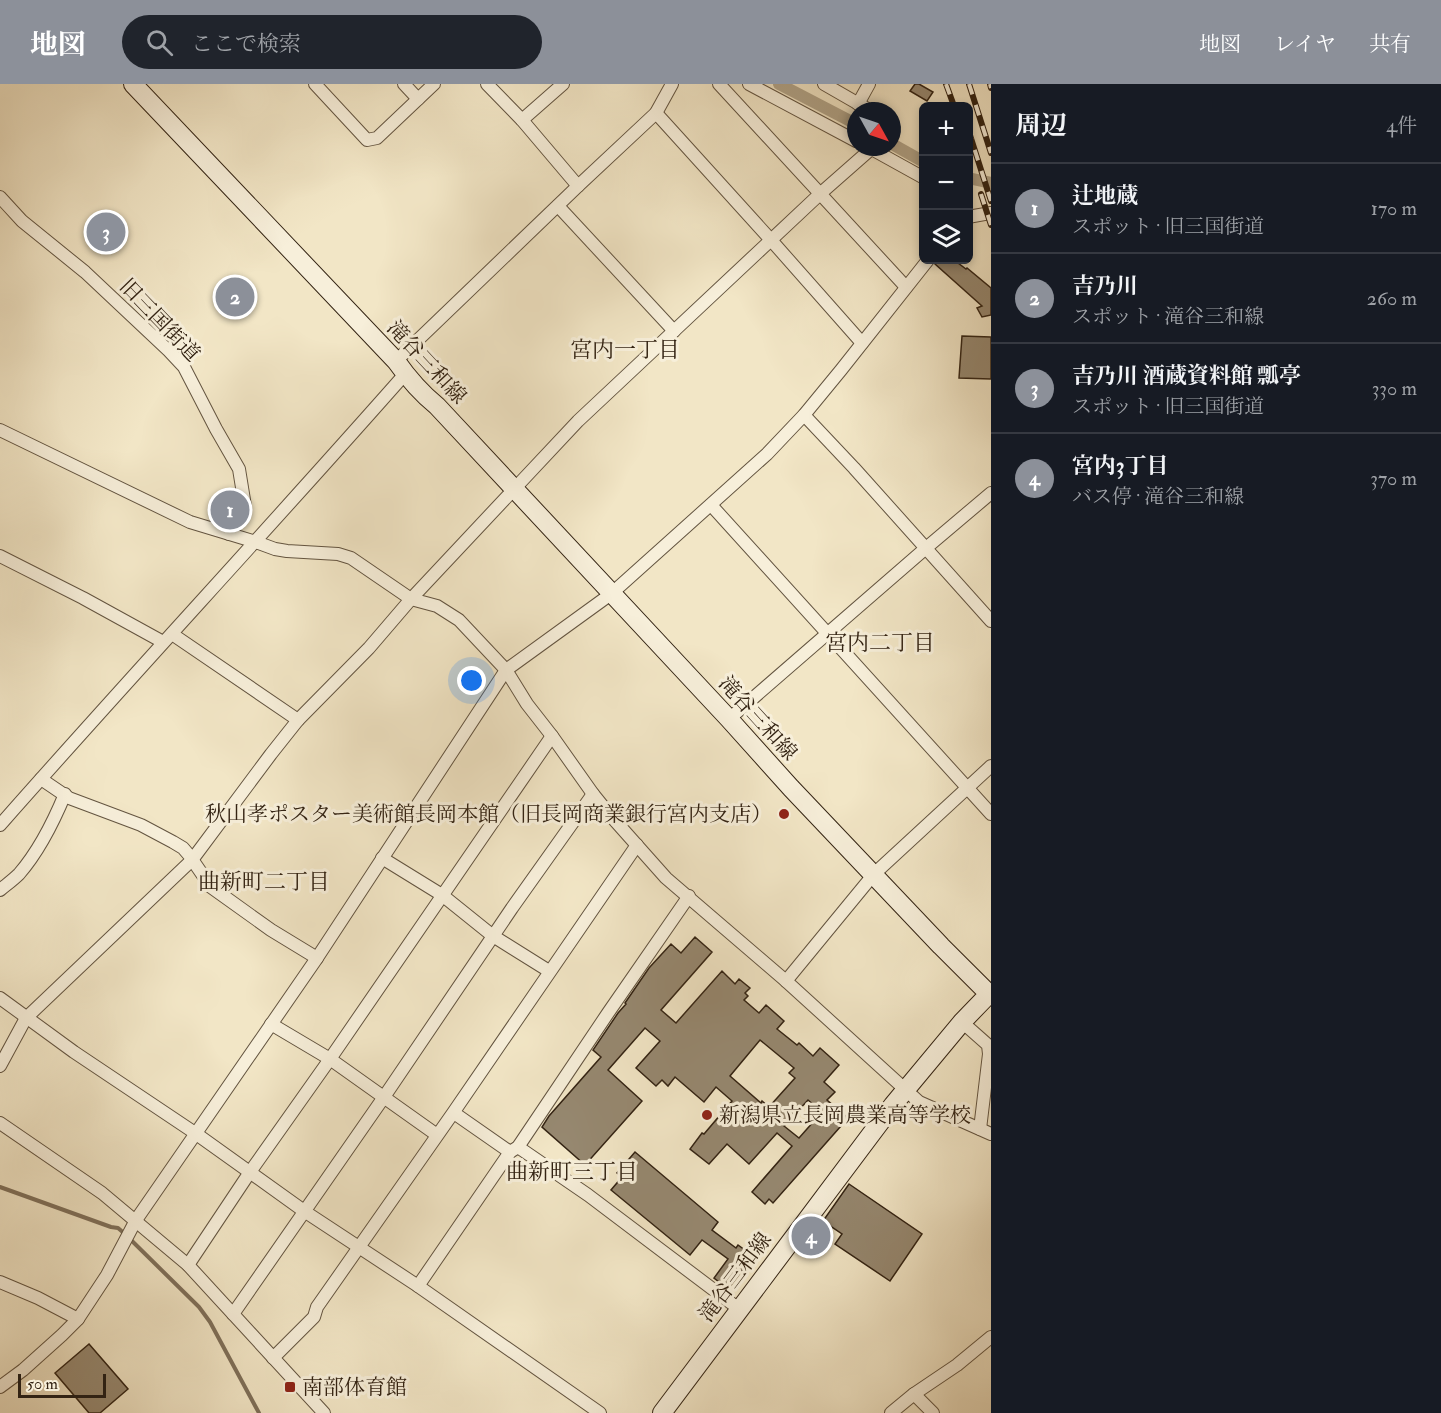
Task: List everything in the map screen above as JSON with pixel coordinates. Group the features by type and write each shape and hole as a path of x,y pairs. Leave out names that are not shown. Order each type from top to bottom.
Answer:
{"main road":[{"name":"滝谷三和線","path":"133,84 426,397 437,406 791,788 933,938 990,994 962,1022 905,1091 662,1413"}],"street":[{"path":"315,84 367,140 377,138 434,84"},
{"path":"404,84 418,99"},
{"path":"488,84 578,186"},
{"path":"522,120 563,84"},
{"path":"0,825 256,542 401,368 578,186 656,113 672,84"},
{"path":"719,84 906,287"},
{"path":"749,84 847,136"},
{"path":"824,84 855,102"},
{"path":"859,102 869,84"},
{"path":"656,113 862,343"},
{"path":"0,1066 26,1018 192,860 298,720 369,648 411,599 578,421 821,193 866,156"},
{"path":"886,156 919,175"},
{"name":"旧三国街道","path":"0,197 22,221 85,272 184,367 239,469 245,506 230,534"},
{"path":"558,206 674,331"},
{"path":"973,215 991,213"},
{"path":"0,1387 23,1370 78,1319 107,1275 136,1220 316,958 506,670 611,594 767,454 804,415 925,264"},
{"path":"804,415 991,621"},
{"path":"0,430 190,522 274,549 338,554 351,558 411,599 437,606 459,620 506,670 527,704 593,794 666,878 786,981 905,1091 919,1102 986,1132 989,1054 987,1037 962,1022"},
{"path":"729,719 991,493"},
{"path":"711,505 991,814"},
{"path":"0,556 167,638 298,720"},
{"path":"188,1265 552,736"},
{"path":"786,981 874,874 991,766"},
{"path":"41,779 69,798 141,825 183,848 211,887 271,930 316,958"},
{"path":"0,890 17,876 34,854 55,818 64,794"},
{"path":"233,1314 593,794"},
{"path":"273,1358 314,1317 317,1307 454,1113 549,971 637,846"},
{"path":"382,858 442,895 493,936 549,971"},
{"path":"418,1286 689,896"},
{"path":"0,998 304,1211 418,1286 600,1413"},
{"path":"271,1024 330,1059 437,1136"},
{"path":"454,1113 588,1195 739,1310"},
{"path":"0,1123 102,1193 188,1265 324,1413"},
{"path":"0,1282 38,1298 78,1319"},
{"path":"891,1413 991,1337"},
{"path":"914,1394 933,1413"}],"building":[{"path":"915,84 933,92 927,101 910,91"},
{"path":"935,264 959,264 991,288 991,315 982,317 977,308 982,306"},
{"path":"962,336 991,337 991,379 959,378"},
{"path":"695,937 712,952 661,1010 676,1023 722,971 735,984 739,979 750,988 745,993 748,996 744,1000 759,1013 766,1005 784,1021 777,1029 797,1045 799,1043 813,1056 820,1048 839,1065 824,1082 835,1092 827,1100 848,1118 773,1203 769,1199 765,1204 752,1192 792,1146 777,1133 749,1164 727,1144 709,1164 690,1149 732,1101 716,1087 704,1102 675,1077 668,1086 662,1080 656,1086 636,1068 660,1041 645,1028 608,1070 642,1101 585,1165 542,1127 601,1057 593,1050 649,968 671,944 681,953","holes":["760,1040 794,1068 789,1073 795,1078 769,1107 762,1101 761,1103 730,1076","808,1100 822,1112 799,1138 784,1126"]},
{"path":"635,1152 718,1222 712,1230 736,1248 738,1245 753,1256 728,1289 714,1278 728,1259 702,1240 690,1255 611,1190 622,1177 617,1173"},
{"path":"849,1184 922,1234 890,1281 835,1244 842,1234 823,1221"},
{"path":"89,1344 128,1389 100,1413 89,1413 55,1373"}],"waterway":[{"path":"779,84 847,119"},
{"path":"901,149 919,159"},
{"path":"973,179 991,183"},
{"path":"0,1187 118,1228 125,1234"},
{"path":"130,1239 199,1307 210,1322 259,1413"}],"railway":[{"path":"946,84 953,102"},
{"path":"969,84 991,153"},
{"path":"990,84 991,88"},
{"path":"973,145 991,201"},
{"path":"981,194 991,225"}],"place":[{"name":"吉乃川 酒蔵資料館 瓢亭","path":"106,232"},
{"name":"吉乃川","path":"235,297"},
{"name":"辻地蔵","path":"230,510"},
{"name":"秋山孝ポスター美術館長岡本館（旧長岡商業銀行宮内支店）","path":"784,814"},
{"name":"新潟県立長岡農業高等学校","path":"707,1115"},
{"name":"宮内3丁目","path":"811,1236"},
{"name":"南部体育館","path":"290,1387"}],"district":[{"name":"宮内一丁目","path":"625,349"},
{"name":"宮内二丁目","path":"880,642"},
{"name":"曲新町二丁目","path":"264,881"},
{"name":"曲新町三丁目","path":"572,1171"}]}
